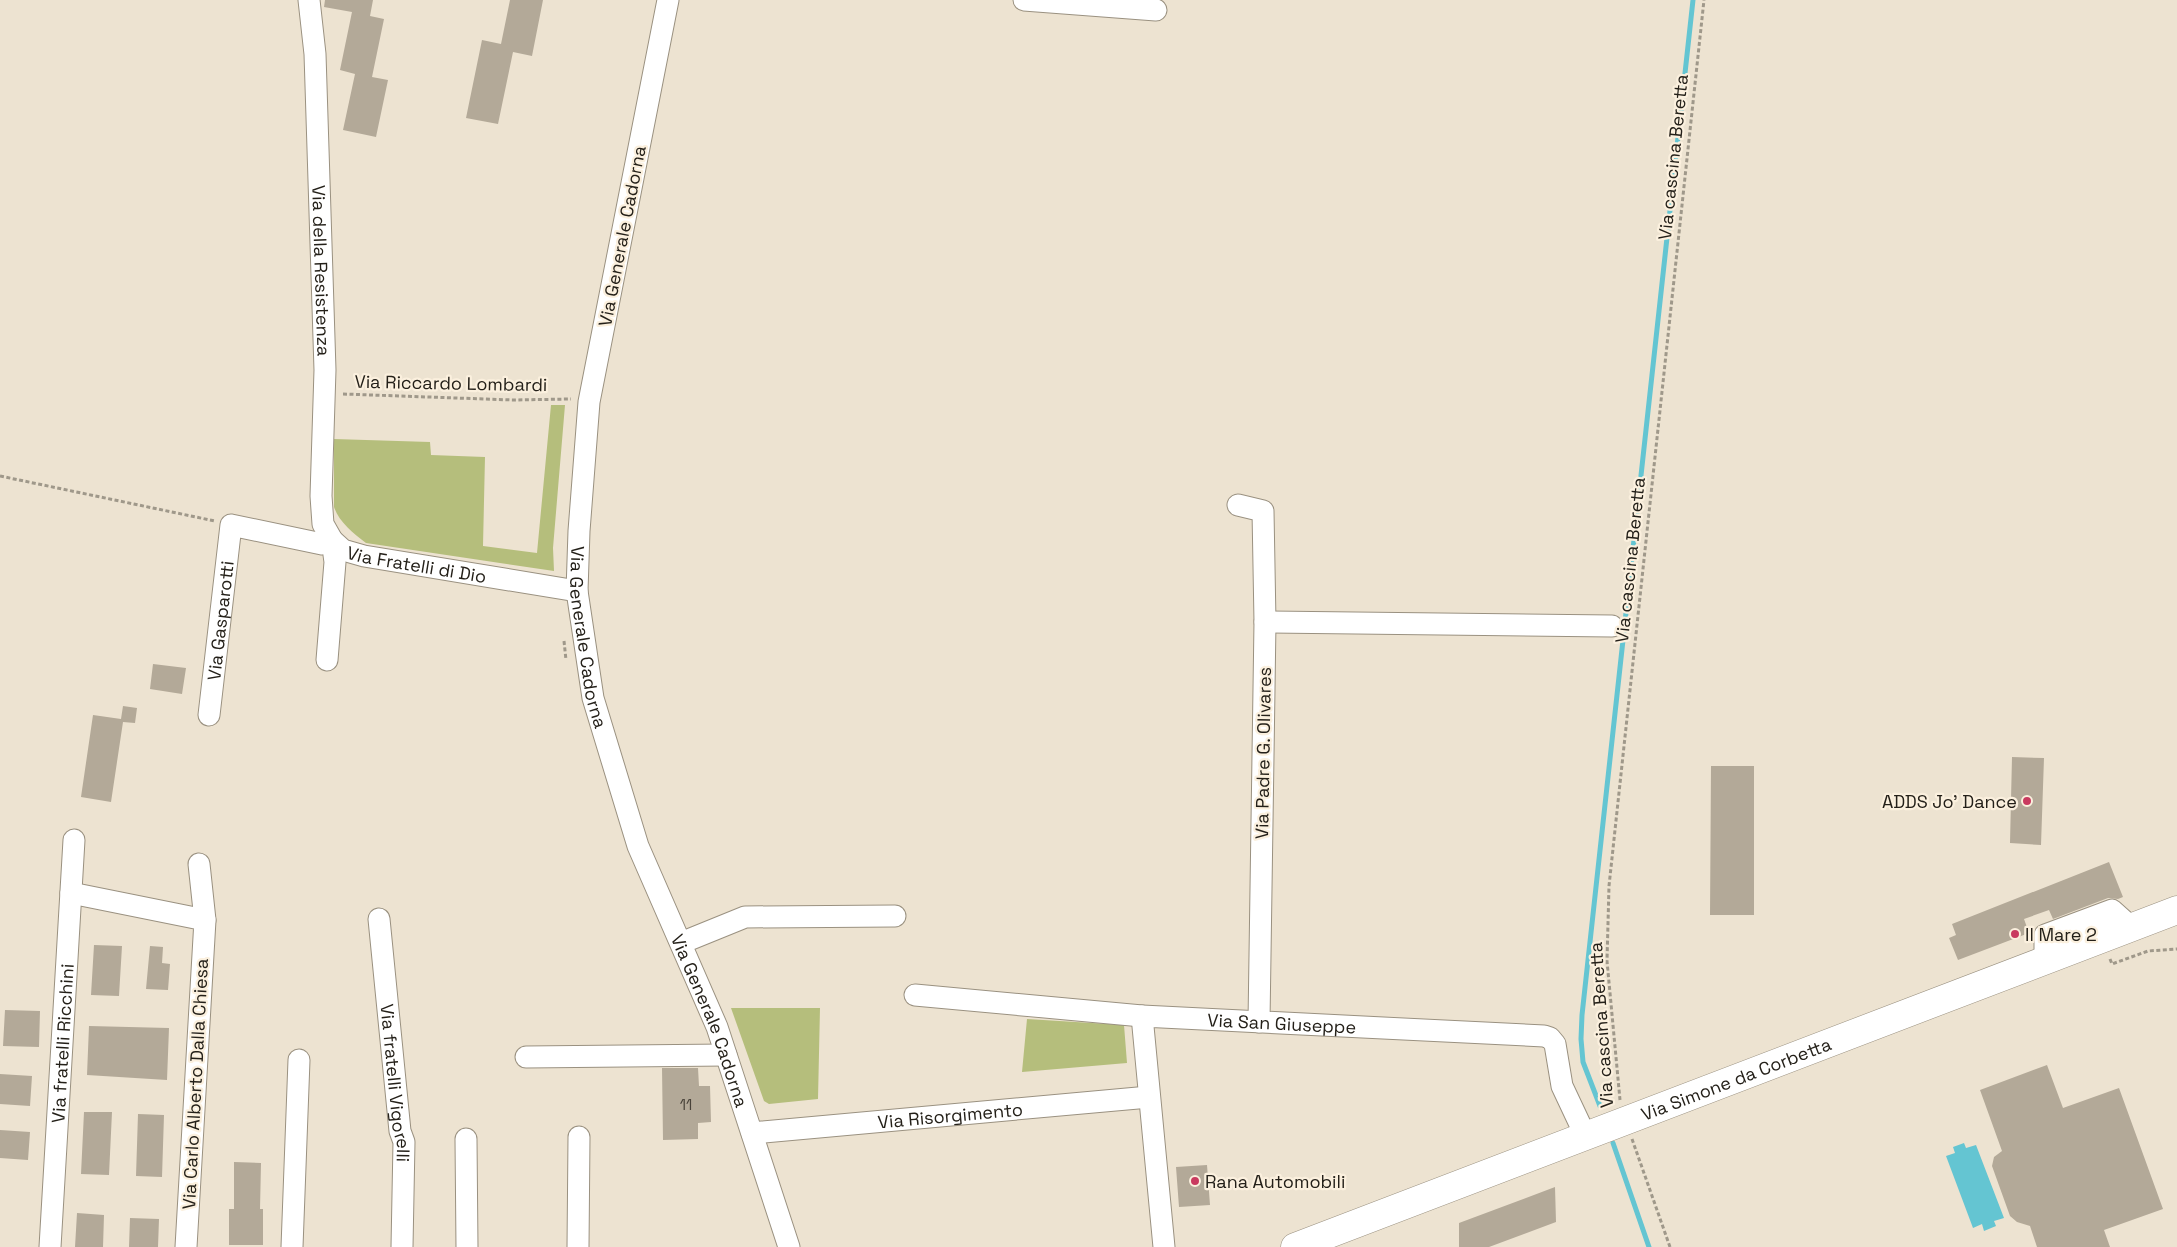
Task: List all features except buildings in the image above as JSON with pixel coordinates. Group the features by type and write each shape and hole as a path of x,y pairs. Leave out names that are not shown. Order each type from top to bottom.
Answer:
{"main road":[{"name":"Via Simone da Corbetta","path":"1295,1247 2177,910"}],"street":[{"name":"Via della Resistenza","path":"309,0 315,54 324,393 321,496 323,524 332,540 335,562 327,660"},
{"name":"Via Generale Cadorna","path":"668,0 589,402 579,531 577,590 596,707 638,846 717,1027 789,1247"},
{"path":"1024,0 1156,10"},
{"name":"Via Padre G. Olivares","path":"1238,505 1263,511 1265,622 1259,1022"},
{"name":"Via Fratelli di Dio","path":"231,525 322,544 332,540 343,550 364,556 577,590"},
{"name":"Via Gasparotti","path":"209,716 231,525"},
{"path":"1265,622 1612,626"},
{"name":"Via fratelli Ricchini","path":"50,1247 74,840"},
{"name":"Via Carlo Alberto Dalla Chiesa","path":"186,1247 205,920 199,864"},
{"path":"71,893 205,920"},
{"path":"681,942 745,917 895,916"},
{"name":"Via fratelli Vigorelli","path":"380,919 400,1131 404,1142 402,1247"},
{"name":"Via San Giuseppe","path":"915,995 1142,1016 1544,1036 1550,1038 1555,1044 1562,1086 1586,1137"},
{"path":"1142,1016 1148,1097 1164,1247"},
{"path":"526,1058 726,1055"},
{"path":"292,1247 299,1060"},
{"name":"Via Risorgimento","path":"752,1133 1148,1097"},
{"path":"578,1247 579,1137"},
{"path":"466,1139 467,1247"}],"path":[{"name":"Via cascina Beretta","path":"1620,1124 1607,961 1609,886 1704,0"},
{"name":"Via Riccardo Lombardi","path":"324,393 513,400 577,399"},
{"path":"0,476 231,525"},
{"path":"563,632 568,668"},
{"path":"2109,956 2112,964 2148,951 2177,949"},
{"path":"1620,1124 1621,1135 1631,1136 1670,1247"}],"green space":[{"path":"551,405 565,405 553,548 554,571 366,543 339,518 334,507 334,439 430,442 431,455 485,457 483,546 537,553"},
{"path":"731,1008 820,1008 818,1099 769,1104 764,1101"},
{"path":"1027,1019 1124,1025 1127,1063 1022,1072"}],"water":[{"path":"1964,1143 1966,1148 1976,1145 2004,1218 1994,1221 1996,1226 1984,1231 1982,1224 1973,1228 1946,1156 1955,1153 1953,1147"}],"waterway":[{"path":"1600,1106 1583,1062 1581,1039 1582,1015 1693,0"},
{"path":"1613,1143 1649,1247"}],"place":[{"name":"ADDS Jo' Dance","path":"2027,801"},
{"name":"Il Mare 2","path":"2015,934"},
{"name":"Rana Automobili","path":"1195,1181"}]}
